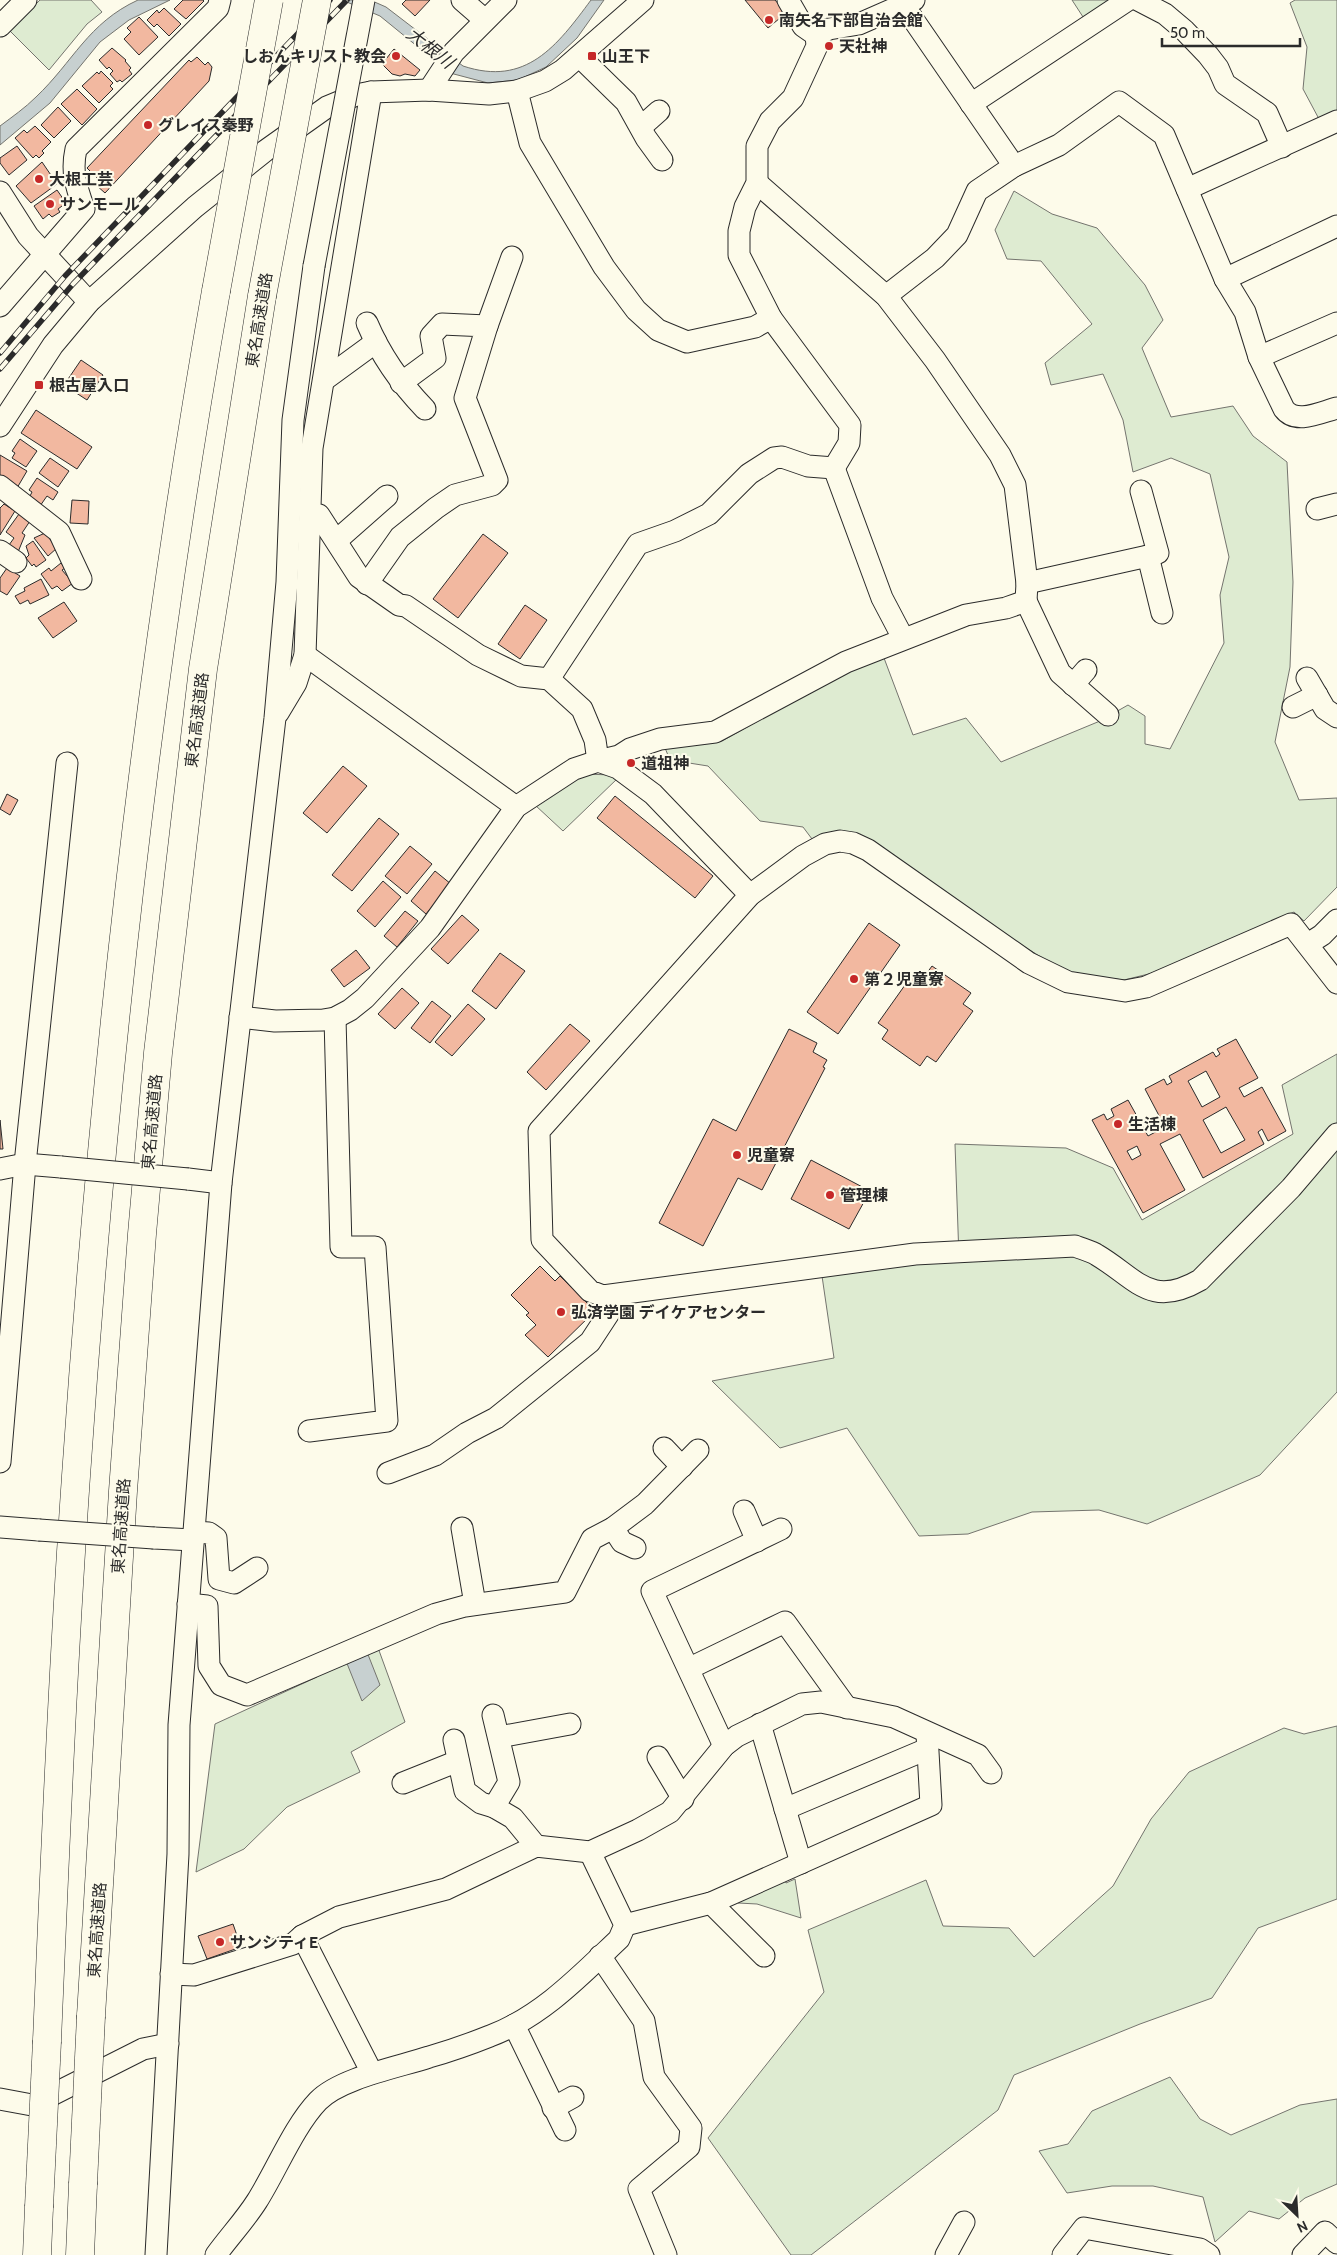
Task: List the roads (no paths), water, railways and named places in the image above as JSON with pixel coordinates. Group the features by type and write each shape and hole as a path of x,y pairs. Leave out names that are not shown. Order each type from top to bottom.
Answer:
{"highway":[{"path":"36,2255 62,1704 76,1473 109,1076 136,829 184,470 269,0"},
{"name":"東名高速道路","path":"80,2255 91,2016 123,1491 142,1224 158,1053 203,669 262,296 317,0"}],"street":[{"path":"0,26 26,0"},
{"path":"0,306 84,209 76,186 72,165 76,149 218,8 220,0"},
{"path":"156,2255 178,1854 179,1725 221,1183 275,718 287,582 293,420 314,266 364,0"},
{"path":"462,0 485,20"},
{"path":"434,82 454,52 506,0"},
{"path":"0,426 53,345 89,302 195,207 265,151 327,107 356,95 434,82 489,94 517,91 545,81 580,57 643,0"},
{"path":"788,0 803,26 816,35"},
{"path":"971,104 1128,0"},
{"path":"1138,0 1165,14 1184,30 1218,68 1225,84 1268,114 1282,147"},
{"path":"816,35 829,29 859,24 894,7 909,3 971,104 1014,166"},
{"path":"816,35 817,46 793,98 770,121 757,146 757,183 745,208 739,230 740,255 771,318 850,425 849,443 834,468"},
{"path":"580,57 626,102 646,138 662,160"},
{"path":"517,91 530,144 604,267 636,310 658,330 687,342 755,327 771,318"},
{"path":"275,718 296,683 305,655 312,448 371,92"},
{"path":"886,296 935,258 957,235 977,191 1014,166 1059,145 1119,102 1164,135 1225,279 1245,312 1259,357 1288,415 1301,417 1337,408"},
{"path":"641,127 659,111"},
{"path":"1187,189 1337,121"},
{"path":"757,183 886,296 935,360 1000,456 1015,485 1027,592 1060,673 1080,677 1108,715"},
{"path":"0,192 28,236 89,302"},
{"path":"1225,279 1337,226"},
{"path":"367,584 400,537 436,508 455,495 492,485 497,480 465,398 487,326 512,257"},
{"path":"367,323 376,342 401,383 424,409"},
{"path":"1259,357 1337,323"},
{"path":"401,383 434,358 431,336 442,324 487,326"},
{"path":"324,380 376,342"},
{"path":"549,680 638,544 675,531 709,514 750,474 774,458 782,457 808,466 834,468"},
{"path":"834,468 882,598 903,638"},
{"path":"0,486 59,532 81,580"},
{"path":"240,1017 275,1021 335,1018 350,1010 365,998 430,928 516,807 574,769 619,756 630,748 660,739 715,732 846,662 903,638 966,615 1006,608 1027,592 1158,553 1140,491"},
{"path":"337,540 387,496"},
{"path":"310,515 319,515 337,540 359,577 367,584 399,605 406,606 478,655 521,676 549,680 582,710 595,740 598,762"},
{"path":"1148,556 1162,613"},
{"path":"305,655 516,807"},
{"path":"1293,707 1312,687 1325,709 1337,717"},
{"path":"598,762 618,768 653,794 750,895"},
{"path":"0,1462 25,1164 67,763"},
{"path":"1337,983 1291,924 1146,987 1125,991 1068,982 1029,963 868,850 840,841 825,844 804,856 750,895 540,1131 542,1240 590,1291 603,1296 915,1254 1075,1246 1096,1254 1136,1285 1161,1292 1182,1291 1207,1273 1291,1188 1337,1134"},
{"path":"1308,944 1322,935 1337,920"},
{"path":"309,1431 387,1421 374,1247 341,1247 335,1018"},
{"path":"0,1169 25,1164 221,1183"},
{"path":"388,1473 435,1455 467,1433 496,1418 590,1342 609,1313 603,1296"},
{"path":"664,1448 671,1458 682,1467"},
{"path":"188,1604 207,1606 209,1666 222,1685 247,1695 436,1614 475,1604 565,1592 592,1538 613,1528 645,1504 698,1450"},
{"path":"744,1511 757,1541"},
{"path":"0,1527 154,1538 194,1536 209,1533 216,1538 219,1579 234,1583 256,1568"},
{"path":"462,1528 475,1604"},
{"path":"613,1528 622,1542 635,1548"},
{"path":"724,1746 690,1668 652,1591 781,1529"},
{"path":"690,1668 785,1622 847,1708"},
{"path":"171,1974 194,1975 293,1944 302,1936 339,1917 446,1889 536,1846 590,1852 646,1826 670,1812 684,1798 724,1746 737,1736 802,1704 821,1702 894,1717 927,1741 978,1755 991,1773"},
{"path":"493,1715 509,1782 494,1807"},
{"path":"499,1738 570,1724"},
{"path":"760,1724 801,1863"},
{"path":"454,1740 465,1791 481,1802 513,1818 536,1846"},
{"path":"785,1809 927,1741"},
{"path":"625,1925 711,1903 931,1806 927,1741"},
{"path":"658,1757 684,1798"},
{"path":"403,1782 458,1761"},
{"path":"216,2255 257,2202 303,2122 318,2101 332,2091 372,2073 429,2057 491,2036 514,2025 540,2010 619,1939 625,1925 590,1852"},
{"path":"711,1903 764,1956"},
{"path":"302,1936 372,2073"},
{"path":"600,1956 644,2021 654,2078 691,2128 689,2147 639,2188 666,2255"},
{"path":"514,2025 565,2130"},
{"path":"0,2099 32,2105 143,2050 168,2044"},
{"path":"553,2108 573,2097"},
{"path":"946,2255 964,2222"},
{"path":"1063,2255 1084,2228 1200,2249 1209,2255"},
{"path":"1303,2255 1325,2232 1337,2244"}],"water":[{"path":"138,0 170,0 129,20 100,42 50,103 0,145 0,126 23,109 49,84 82,44 106,20"},
{"name":"大根川","path":"342,0 370,0 386,7 463,66 485,71 505,71 522,66 538,58 566,33 591,0 604,0 577,38 546,67 518,80 488,83 450,73 380,16"},
{"path":"367,1652 380,1685 362,1701 346,1661"}],"railway":[{"path":"0,353 65,276 330,0"},
{"path":"0,369 73,284 347,0"}],"place":[{"name":"南矢名下部自治会館","path":"769,20"},
{"name":"天社神","path":"829,46"},
{"name":"しおんキリスト教会","path":"396,56"},
{"name":"山王下","path":"592,56"},
{"name":"グレイス秦野","path":"148,125"},
{"name":"大根工芸","path":"39,179"},
{"name":"サンモール","path":"50,204"},
{"name":"根古屋入口","path":"39,385"},
{"name":"道祖神","path":"631,763"},
{"name":"第２児童寮","path":"854,979"},
{"name":"生活棟","path":"1118,1124"},
{"name":"児童寮","path":"737,1155"},
{"name":"管理棟","path":"830,1195"},
{"name":"弘済学園 デイケアセンター","path":"561,1312"},
{"name":"サンシティE","path":"220,1942"}]}
